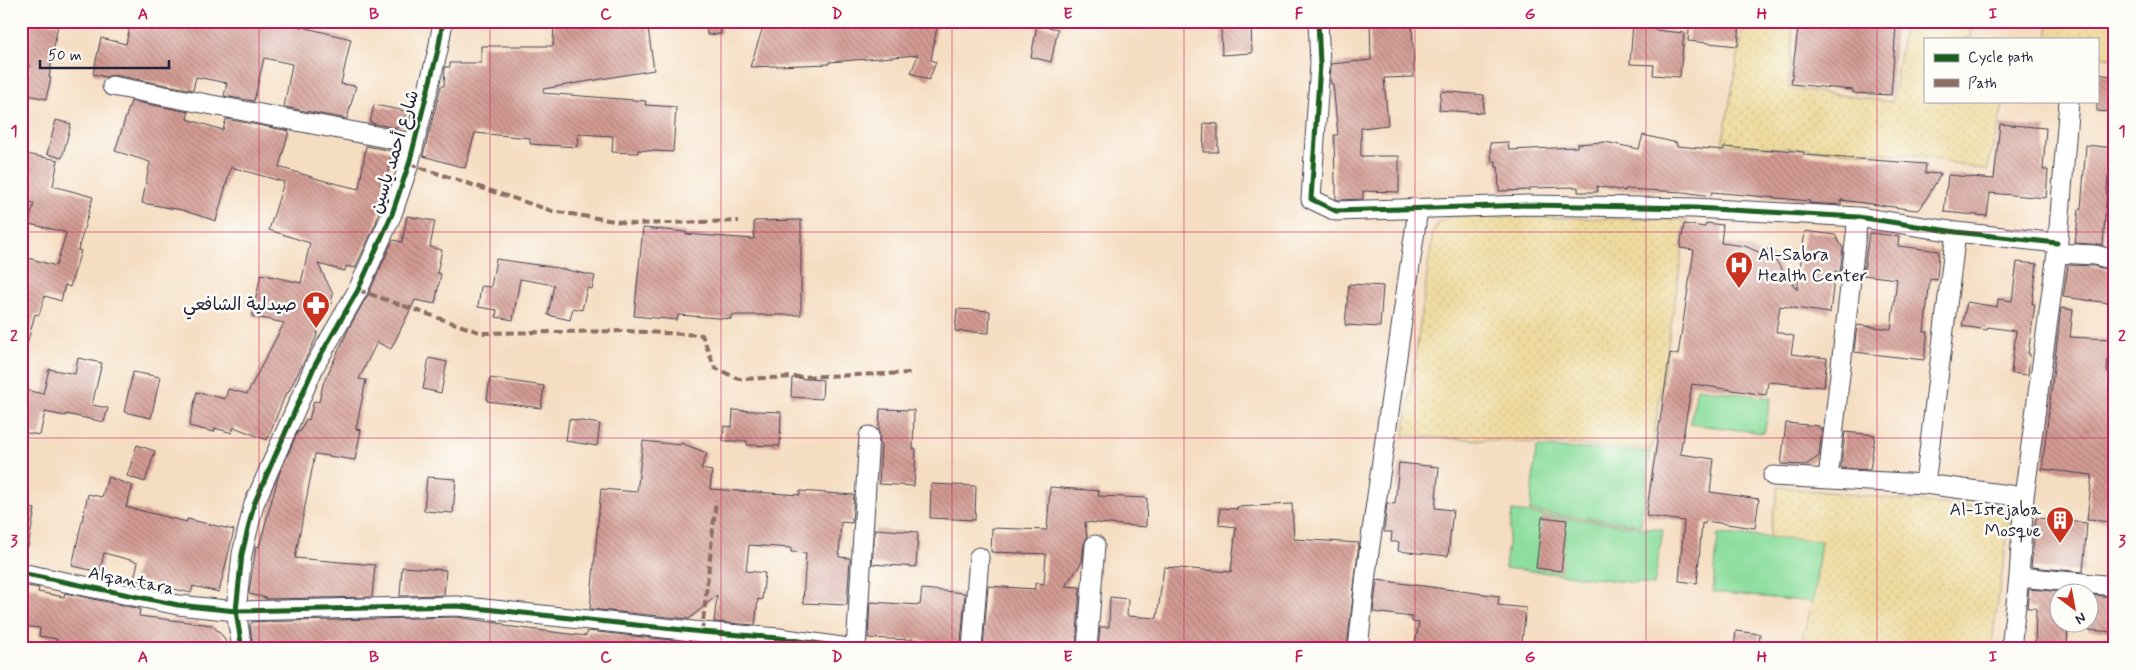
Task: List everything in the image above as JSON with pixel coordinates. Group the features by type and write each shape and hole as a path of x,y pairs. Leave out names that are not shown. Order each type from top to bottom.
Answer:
{"street":[{"name":"شارع أحمد ياسين","path":"242,649 236,611 242,554 254,504 315,365 358,290 392,214 409,164 438,50 443,21"},
{"path":"1318,21 1320,64 1311,200 1336,211 1528,205 1694,208 1858,218 2057,248 2115,260"},
{"path":"112,86 413,143"},
{"path":"2011,649 2019,577 2024,497 2057,248 2070,102"},
{"path":"1358,649 1366,573 1418,209"},
{"path":"1828,479 1858,218"},
{"path":"1926,484 1956,232"},
{"path":"855,649 869,436"},
{"path":"1773,476 1926,484 2024,497"},
{"path":"1087,649 1095,546"},
{"path":"972,649 979,556"},
{"name":"Alqantara","path":"21,572 178,605 236,611 457,606 702,632 779,638 855,649"},
{"path":"2019,577 2115,586"}],"green space":[{"path":"1697,388 1771,398 1764,433 1690,424"},
{"path":"1536,447 1651,452 1641,525 1530,511"},
{"path":"1512,511 1663,530 1654,585 1505,568"},
{"path":"1718,534 1821,540 1813,602 1713,592"}],"sand":[{"path":"1905,21 1973,21 1971,38 1924,38 1924,102 2004,102 1987,171 1921,155 1722,145 1744,24 1793,24 1789,88 1892,102"},
{"path":"2049,21 2115,21 2115,58 2098,56 2098,38 2047,38"},
{"path":"1453,216 1687,220 1652,449 1404,436 1433,233 1438,222"},
{"path":"1778,487 2011,511 1991,649 1839,649 1839,645 1802,640 1814,596 1821,541 1769,537"}],"building":[{"path":"24,21 58,24 49,78 51,78 46,99 23,94 30,66 21,65 21,39"},
{"path":"131,21 278,21 351,39 341,84 356,86 347,119 284,107 292,64 264,58 254,101 224,96 227,83 196,77 193,90 114,75 106,77 93,74 101,38 126,44"},
{"path":"554,21 647,21 654,70 543,89 543,93 646,101 645,105 676,107 673,152 638,150 638,153 612,152 613,136 578,134 577,147 530,144 530,138 475,133 465,168 423,156 441,86 444,86 445,67 450,67 450,63 481,63 481,46 553,46"},
{"path":"706,21 721,21 721,34 707,35"},
{"path":"765,21 938,21 931,60 936,62 929,80 911,73 918,55 829,62 829,64 750,67"},
{"path":"1231,21 1251,21 1252,53 1222,55 1221,28 1231,28"},
{"path":"1370,21 1412,21 1414,77 1384,78 1388,125 1361,128 1361,156 1399,156 1399,192 1363,191 1363,199 1338,200 1336,199 1335,184 1334,135 1338,135 1333,84 1331,84 1330,79 1331,64 1371,60"},
{"path":"1690,21 1740,22 1738,46 1688,41"},
{"path":"1799,21 1896,26 1891,95 1853,93 1853,90 1791,84"},
{"path":"1633,23 1655,24 1654,30 1684,33 1680,77 1653,75 1654,65 1630,64"},
{"path":"1037,25 1058,29 1051,62 1031,57"},
{"path":"2098,74 2113,76 2110,112 2097,111"},
{"path":"1441,91 1484,95 1483,113 1439,110"},
{"path":"131,101 189,112 187,119 223,130 226,119 289,131 279,167 359,189 366,146 392,151 386,186 376,223 355,268 346,266 345,271 318,264 333,294 330,308 327,307 324,319 320,318 316,338 288,393 286,393 267,440 234,427 232,433 215,428 214,432 189,426 197,392 225,399 228,389 247,394 284,323 252,316 261,274 301,283 310,243 269,230 284,182 231,167 216,221 182,210 142,203 150,162 115,151"},
{"path":"374,105 406,111 404,124 396,128 370,123"},
{"path":"56,120 71,124 62,158 47,154"},
{"path":"1204,123 1218,124 1218,152 1203,152"},
{"path":"2000,124 2046,128 2043,170 2048,170 2046,198 1990,193 1987,216 1944,212 1948,175 1994,179"},
{"path":"1643,135 1677,143 1676,146 1724,150 1724,147 1772,151 1772,149 1804,152 1804,155 1926,164 1925,173 1941,174 1920,209 1916,210 1841,200 1841,205 1712,192 1711,196 1683,192 1625,189 1625,191 1597,186 1598,192 1578,192 1578,187 1499,191 1498,167 1496,167 1496,161 1492,162 1490,143 1508,142 1509,150 1577,147 1577,144 1605,142 1639,149"},
{"path":"2086,145 2115,148 2115,176 2108,176 2103,245 2075,243 2079,209 2081,209"},
{"path":"21,153 58,160 53,186 93,197 78,250 81,251 70,287 65,285 61,301 45,296 39,315 35,314 26,348 21,348 21,256 56,266 66,234 65,232 29,224 34,203 21,200"},
{"path":"407,216 435,221 430,247 442,250 437,273 441,274 435,304 415,300 391,349 377,342 359,379 366,380 356,429 361,430 355,460 315,454 295,558 375,565 372,597 266,599 249,594 256,546 259,547 279,474 298,431 300,432 306,419 309,420 314,401 319,402 323,384 350,326 368,295 393,240 402,242"},
{"path":"801,220 801,315 731,315 731,319 678,315 677,320 634,316 643,228 686,232 686,234 754,239 754,221"},
{"path":"1706,223 1723,225 1721,243 1745,246 1763,254 1767,249 1797,290 1805,231 1835,235 1843,248 1840,272 1835,271 1830,313 1780,306 1776,332 1794,336 1791,354 1827,358 1824,387 1768,382 1766,395 1692,384 1680,454 1714,459 1710,492 1759,499 1755,528 1705,521 1705,524 1702,523 1697,583 1679,581 1684,521 1646,516 1670,353 1678,355 1694,250 1680,248 1684,224 1705,227"},
{"path":"1869,233 1899,236 1898,246 1939,251 1937,280 1930,279 1924,332 1928,332 1924,360 1854,352 1857,325 1891,329 1897,279 1863,275"},
{"path":"496,259 558,268 595,276 592,289 587,288 582,310 573,308 570,320 548,315 554,285 520,279 513,320 496,317 497,310 478,307 481,286 491,287"},
{"path":"2017,262 2037,264 2032,304 2035,304 2028,354 2030,354 2028,375 2011,373 2016,331 1988,327 1987,330 1962,326 1967,302 1997,307 1998,299 2012,301"},
{"path":"2068,265 2093,266 2115,271 2110,303 2063,297"},
{"path":"1349,284 1383,286 1380,327 1345,325"},
{"path":"2061,308 2073,310 2070,337 2109,339 2107,372 2115,373 2115,522 2087,520 2092,475 2042,469"},
{"path":"957,309 990,311 989,333 955,331"},
{"path":"78,358 102,363 92,405 108,408 104,422 66,414 66,416 45,412 40,435 21,432 21,389 43,394 49,369 75,374"},
{"path":"429,358 447,362 441,393 423,389"},
{"path":"133,372 160,377 151,418 124,412"},
{"path":"490,378 544,386 541,408 487,401"},
{"path":"792,378 823,380 822,399 791,397"},
{"path":"880,409 914,410 913,449 916,449 914,486 879,484"},
{"path":"733,410 781,412 780,446 747,445 747,441 723,441 724,426 732,427"},
{"path":"569,419 600,424 597,446 566,441"},
{"path":"1786,423 1819,426 1822,429 1819,456 1806,465 1781,464"},
{"path":"1845,432 1875,435 1870,470 1841,468"},
{"path":"643,441 680,445 681,443 707,453 701,469 712,471 710,489 800,495 800,491 854,495 852,523 841,522 839,557 850,558 847,605 803,603 806,553 791,552 791,548 749,545 746,571 765,573 762,600 758,599 755,625 714,622 717,595 689,619 590,609 601,489 637,492"},
{"path":"137,445 155,451 145,482 127,476"},
{"path":"1399,463 1439,467 1435,508 1453,510 1448,556 1398,551 1399,542 1391,542 1392,532 1384,532 1387,503 1395,504"},
{"path":"108,477 133,486 126,507 187,522 187,519 234,530 219,592 193,586 191,593 134,579 138,562 104,553 100,572 72,566 88,494 102,497"},
{"path":"427,477 456,479 453,513 424,511"},
{"path":"931,484 976,486 975,520 930,518"},
{"path":"1050,487 1099,491 1098,496 1147,498 1146,527 1085,522 1087,538 1084,544 1082,562 1065,586 1080,587 1076,649 983,647 988,586 1035,589 1035,583 1044,584 1046,554 991,552 992,528 1047,530"},
{"path":"1292,504 1294,539 1359,543 1347,649 1098,649 1100,627 1109,627 1110,597 1128,599 1127,616 1157,618 1164,567 1231,572 1236,527 1219,525 1220,508 1237,509 1237,507"},
{"path":"21,506 35,509 28,547 21,546"},
{"path":"1542,517 1567,520 1561,571 1536,568"},
{"name":"Al-Istejaba Mosque","path":"2036,518 2087,523 2083,572 2031,567"},
{"path":"875,529 918,532 916,567 872,564"},
{"path":"402,567 446,570 444,595 400,596"},
{"path":"1377,580 1499,596 1498,605 1526,608 1521,649 1414,649 1419,623 1412,622 1412,617 1373,612"},
{"path":"21,585 39,588 38,592 64,597 65,593 140,609 139,616 212,625 222,635 230,649 55,649 57,639 39,636 40,628 21,626"},
{"path":"922,589 965,593 961,644 911,639 868,638 870,602 920,605"},
{"path":"2029,589 2048,591 2048,632 2068,632 2067,649 2035,649 2036,608 2027,608"},
{"path":"2098,596 2115,597 2115,632 2098,631"},
{"path":"457,617 504,624 504,626 586,636 588,631 690,642 689,649 464,649 393,647 393,644 328,645 306,649 253,649 250,625 252,622"},
{"path":"1736,631 1760,634 1759,649 1734,649"}],"marked path":[{"path":"409,164 552,211 633,224 739,221"},
{"path":"358,290 482,333 626,331 702,335 715,368 739,379 911,373"},
{"path":"702,632 716,500"}],"cycle path":[{"path":"242,649 236,611 242,554 254,504 315,365 358,290 392,214 409,164 438,50 443,21"},
{"path":"1318,21 1320,64 1311,199 1336,211 1528,205 1694,208 1858,217 1956,232 2057,243"},
{"path":"21,573 178,605 236,611 457,606 702,632 779,638 855,649"}],"place":[{"name":"Al-Sabra Health Center","path":"1739,289"},
{"name":"صيدلية الشافعي","path":"316,329"},
{"name":"Al-Istejaba Mosque","path":"2060,544"}]}
